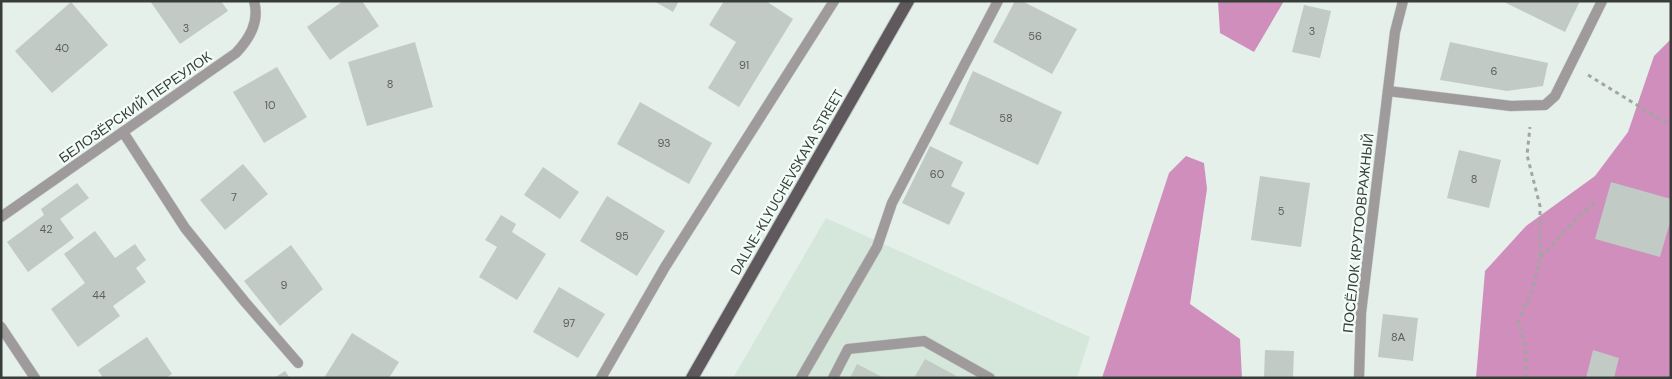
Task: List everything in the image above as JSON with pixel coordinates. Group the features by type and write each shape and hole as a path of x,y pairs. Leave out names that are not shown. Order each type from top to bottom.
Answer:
{"main road":[{"name":"DALNE-KLYUCHEVSKAYA STREET","path":"692,378 908,1"}],"street":[{"name":"БЕЛОЗЁРСКИЙ ПЕРЕУЛОК","path":"1,217 236,53 246,42 254,27 254,1"},
{"path":"801,378 877,247 892,203 998,1"},
{"name":"ПОСЁЛОК КРУТООВРАЖНЫЙ","path":"1359,378 1361,313 1396,32 1404,1"},
{"path":"1388,91 1511,106 1545,105 1555,96 1602,1"},
{"path":"601,378 665,267 831,2"},
{"path":"123,132 185,228 244,302 298,363"},
{"path":"1,327 35,378"},
{"path":"833,378 848,349 924,340 990,378"}],"path":[{"path":"1569,68 1592,77 1671,126"},
{"path":"1526,378 1525,344 1518,322 1532,290 1540,258 1540,206 1528,156 1531,106"},
{"path":"1540,258 1565,230 1595,202"}],"shaded area":[{"path":"1218,1 1284,1 1254,52 1220,33"},
{"path":"1671,39 1671,378 1476,378 1485,271 1526,226 1595,176 1628,132 1654,56"},
{"path":"1186,156 1204,163 1207,189 1190,304 1240,339 1242,378 1102,378 1169,173"},
{"path":"826,218 1090,337 1077,378 733,378"}],"building":[{"path":"150,1 221,1 228,11 180,44"},
{"path":"343,1 362,1 379,26 330,60 307,27"},
{"path":"654,1 679,1 673,12"},
{"path":"724,1 766,1 793,19 739,107 708,88 736,42 709,25"},
{"path":"1015,1 1022,1 1077,29 1052,74 993,42"},
{"path":"1502,1 1580,1 1565,32"},
{"path":"71,2 108,45 52,93 15,51"},
{"path":"1304,5 1331,11 1320,58 1292,52"},
{"path":"415,42 433,107 367,126 348,62"},
{"path":"1450,42 1548,63 1543,86 1507,91 1440,80"},
{"path":"277,67 307,117 264,143 233,92"},
{"path":"973,71 1062,112 1038,165 949,124"},
{"path":"640,102 712,143 689,184 617,144"},
{"path":"930,146 963,162 951,186 965,193 949,225 902,203"},
{"path":"1459,150 1501,160 1489,208 1447,198"},
{"path":"243,164 268,194 225,230 200,200"},
{"path":"543,167 579,192 560,219 524,195"},
{"path":"1260,176 1310,183 1301,247 1251,240"},
{"path":"1611,182 1671,199 1671,219 1660,257 1595,239"},
{"path":"77,183 89,198 60,219 74,238 28,272 7,242 44,215 41,209"},
{"path":"607,196 665,231 637,276 580,241"},
{"path":"501,215 516,224 512,232 546,254 517,300 479,277 497,247 485,240"},
{"path":"95,231 115,258 135,244 146,260 136,268 146,282 113,306 120,316 78,347 51,309 85,283 64,254"},
{"path":"291,245 323,289 280,326 244,281"},
{"path":"559,287 605,314 578,358 533,332"},
{"path":"1383,314 1418,318 1413,361 1378,357"},
{"path":"352,333 399,362 389,378 324,378"},
{"path":"147,337 172,374 166,378 103,378 98,370"},
{"path":"1265,350 1294,351 1293,378 1264,378"},
{"path":"1593,350 1619,358 1614,378 1586,378"},
{"path":"925,359 960,378 914,378"},
{"path":"857,364 859,365 884,378 850,378"},
{"path":"285,371 290,378 274,378"}]}
